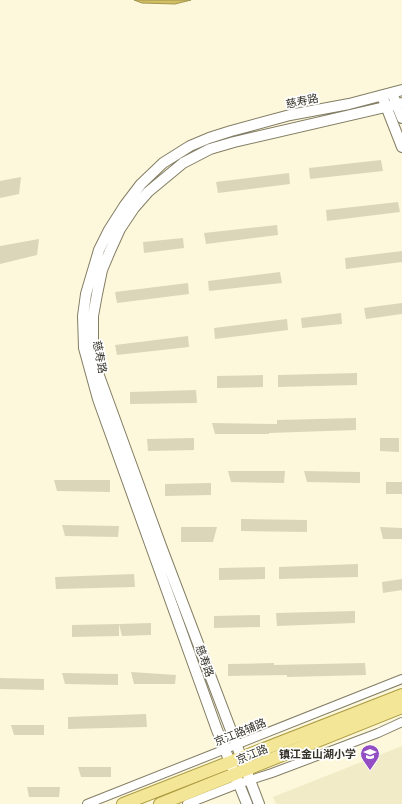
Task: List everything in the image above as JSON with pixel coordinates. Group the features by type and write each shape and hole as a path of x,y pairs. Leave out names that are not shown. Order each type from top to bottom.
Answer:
{"main road":[{"name":"京江路","path":"246,769 402,695"},
{"name":"京江路","path":"123,804 246,769 402,707"},
{"name":"京江路","path":"160,804 234,773"}],"street":[{"name":"慈寿路","path":"246,804 98,399 84,348 83,316 86,294 99,250 109,230 141,184 163,163 190,146 209,138 290,115 349,104 402,90"},
{"path":"392,92 399,103 402,118"},
{"path":"382,95 402,147"},
{"name":"慈寿路","path":"260,804 161,546 98,373 93,344 94,316 97,294 102,270 120,229 134,208 148,192 183,163 210,149 234,142 399,103"},
{"name":"京江路辅路","path":"87,804 402,679"},
{"path":"246,769 272,773 378,733 402,722"},
{"path":"187,804 234,773"}],"shaded area":[{"path":"134,0 191,0 175,4 142,3"},
{"name":"镇江金山湖小学","path":"402,746 402,804 276,804 273,797"}],"building":[{"path":"381,160 383,171 310,179 309,168"},
{"path":"289,173 290,184 218,193 216,182"},
{"path":"21,177 19,194 0,198 0,181"},
{"path":"398,202 400,212 327,221 326,210"},
{"path":"277,225 278,235 206,244 204,233"},
{"path":"183,238 184,248 144,253 143,242"},
{"path":"39,239 37,255 0,264 0,246"},
{"path":"402,251 402,262 346,269 345,258"},
{"path":"280,272 282,283 209,291 208,281"},
{"path":"188,283 189,294 117,303 115,292"},
{"path":"402,303 402,314 366,319 364,308"},
{"path":"341,313 342,324 302,328 301,318"},
{"path":"287,319 288,330 215,339 214,328"},
{"path":"188,336 189,347 117,355 115,345"},
{"path":"357,373 357,385 278,387 278,375"},
{"path":"263,375 263,387 217,388 217,376"},
{"path":"196,390 197,403 130,404 130,392"},
{"path":"356,418 356,430 269,434 215,434 212,423 277,424 277,420"},
{"path":"194,438 194,450 148,451 147,439"},
{"path":"380,438 399,438 399,452 380,451"},
{"path":"228,471 285,471 284,483 231,482"},
{"path":"304,471 360,472 360,483 307,482"},
{"path":"54,480 110,480 110,492 57,491"},
{"path":"386,482 402,482 402,494 386,494"},
{"path":"211,483 211,495 165,496 165,484"},
{"path":"241,519 307,520 307,532 241,531"},
{"path":"62,525 119,526 118,537 65,536"},
{"path":"181,527 217,527 213,542 181,542"},
{"path":"380,527 402,528 402,539 383,539"},
{"path":"358,564 358,577 279,579 279,567"},
{"path":"265,567 265,579 219,580 219,568"},
{"path":"134,574 135,587 56,589 55,577"},
{"path":"402,579 402,590 383,593 382,582"},
{"path":"355,611 355,623 277,626 276,613"},
{"path":"260,615 260,627 214,628 214,616"},
{"path":"151,623 151,635 122,636 119,624"},
{"path":"119,624 119,636 72,637 72,625"},
{"path":"274,663 274,665 365,663 366,675 287,677 287,675 228,676 228,664"},
{"path":"131,672 176,675 175,684 134,684"},
{"path":"62,673 118,674 118,685 65,684"},
{"path":"0,678 44,679 44,690 0,689"},
{"path":"146,714 147,727 68,729 68,717"},
{"path":"11,725 44,725 44,735 14,735"},
{"path":"78,767 111,767 111,777 81,777"},
{"path":"27,787 60,787 59,797 29,797"}],"place":[{"name":"镇江金山湖小学","path":"370,771"}]}
